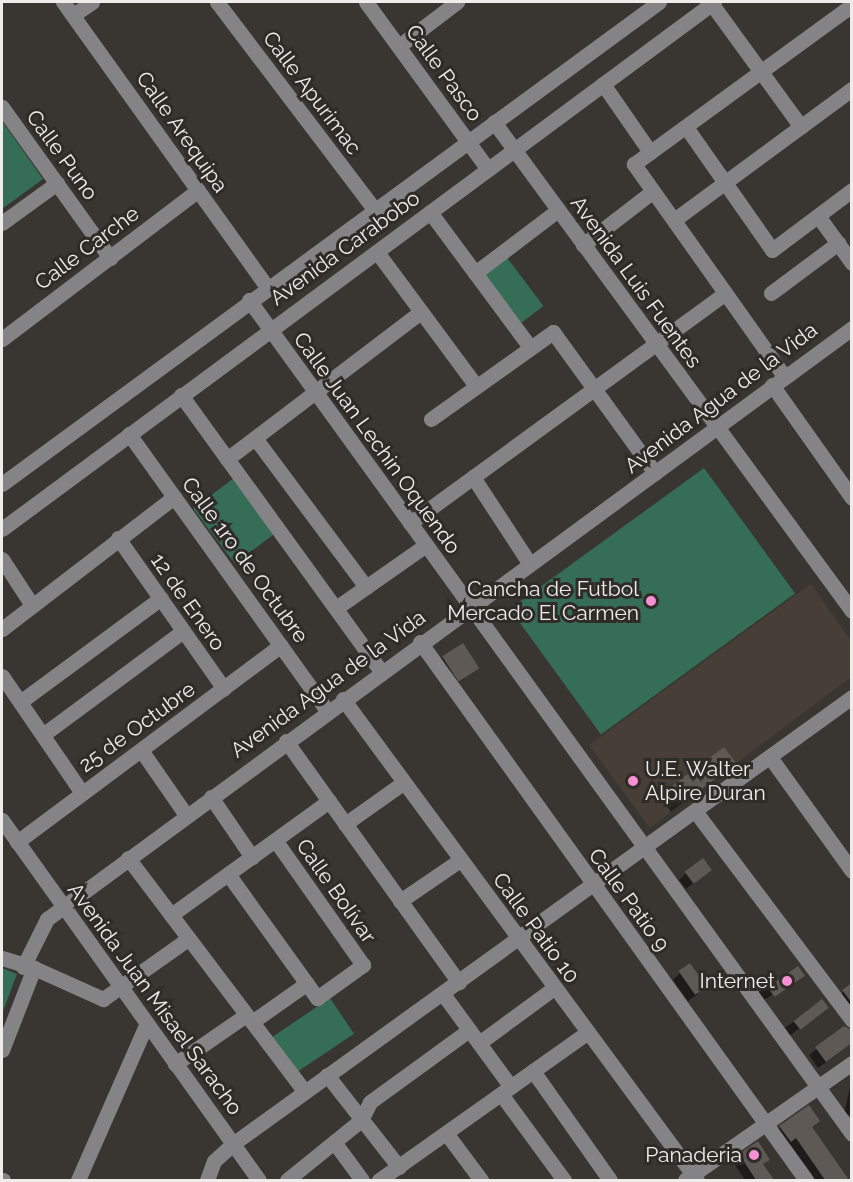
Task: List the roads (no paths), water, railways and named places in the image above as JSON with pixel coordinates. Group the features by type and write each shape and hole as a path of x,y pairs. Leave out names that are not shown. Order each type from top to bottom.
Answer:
{"street":[{"name":"Calle Arequipa","path":"63,2 267,287"},
{"path":"73,15 92,2"},
{"name":"Calle Apurimac","path":"217,2 374,210"},
{"name":"Calle Pasco","path":"366,2 488,169"},
{"path":"399,46 457,2"},
{"name":"Avenida Carabobo","path":"2,484 249,300 659,2"},
{"path":"712,2 801,126"},
{"name":"Avenida Carabobo","path":"2,529 712,2"},
{"path":"852,6 634,164 725,293 852,498"},
{"path":"603,84 651,152"},
{"path":"674,220 852,89"},
{"name":"Calle Puno","path":"2,107 110,258"},
{"name":"Avenida Luis Fuentes","path":"494,122 716,429 852,611"},
{"path":"686,127 772,250 852,190"},
{"path":"2,223 57,183"},
{"name":"Calle Carche","path":"2,339 198,190"},
{"path":"583,245 653,191"},
{"path":"475,273 558,210"},
{"path":"430,212 530,347"},
{"path":"819,216 852,263"},
{"path":"771,293 838,243"},
{"path":"377,252 476,386"},
{"path":"410,523 725,293"},
{"name":"Calle Juan Lechin Oquendo","path":"249,300 314,393 426,544 644,849 852,1134"},
{"path":"227,459 421,312"},
{"path":"431,420 553,332 655,473"},
{"name":"Avenida Agua de la Vida","path":"2,1050 28,967 47,919 420,642 716,429 778,381 849,334"},
{"path":"181,395 381,671"},
{"name":"Calle 1ro de Octubre","path":"129,434 327,711"},
{"path":"255,438 366,587"},
{"path":"473,477 530,564"},
{"path":"2,628 174,497"},
{"name":"12 de Enero","path":"118,538 224,689"},
{"path":"336,608 426,544"},
{"path":"2,559 32,605"},
{"path":"21,702 161,598"},
{"path":"44,734 183,631"},
{"name":"Calle Patio 9","path":"420,642 806,1180"},
{"name":"25 de Octubre","path":"17,842 281,645"},
{"path":"2,676 44,734 82,793"},
{"name":"Calle Patio 10","path":"343,699 692,1179"},
{"path":"207,1180 214,1161 234,1143 304,1091 459,983 770,757 849,704"},
{"path":"286,741 459,983"},
{"path":"141,750 186,815"},
{"path":"770,757 852,871"},
{"path":"345,824 404,782"},
{"path":"211,797 252,857"},
{"path":"171,915 329,801"},
{"path":"695,811 852,1020"},
{"name":"Avenida Juan Misael Saracho","path":"2,820 259,1180"},
{"name":"Avenida Juan Misael Saracho","path":"2,834 17,842"},
{"name":"Calle Bolívar","path":"276,841 363,965 317,998 307,983"},
{"path":"128,858 304,1091"},
{"path":"400,901 460,860"},
{"path":"175,1064 307,983 228,873"},
{"path":"2,958 103,999 189,938"},
{"path":"479,1043 554,988"},
{"path":"443,994 479,1043 506,1090 564,1180"},
{"path":"78,1180 146,1024"},
{"path":"286,1180 361,1120 370,1102 469,1030"},
{"path":"379,1180 586,1033"},
{"path":"692,1179 852,1064"},
{"path":"533,1071 610,1180"},
{"path":"327,1075 399,1167"},
{"path":"446,1133 481,1180"},
{"path":"334,1142 362,1180"}],"place":[{"name":"Cancha de Futbol Mercado El Carmen","path":"651,601"},
{"name":"U.E. Walter Alpire Duran","path":"633,781"},
{"name":"Internet","path":"787,981"},
{"name":"Panaderia","path":"754,1155"}]}
